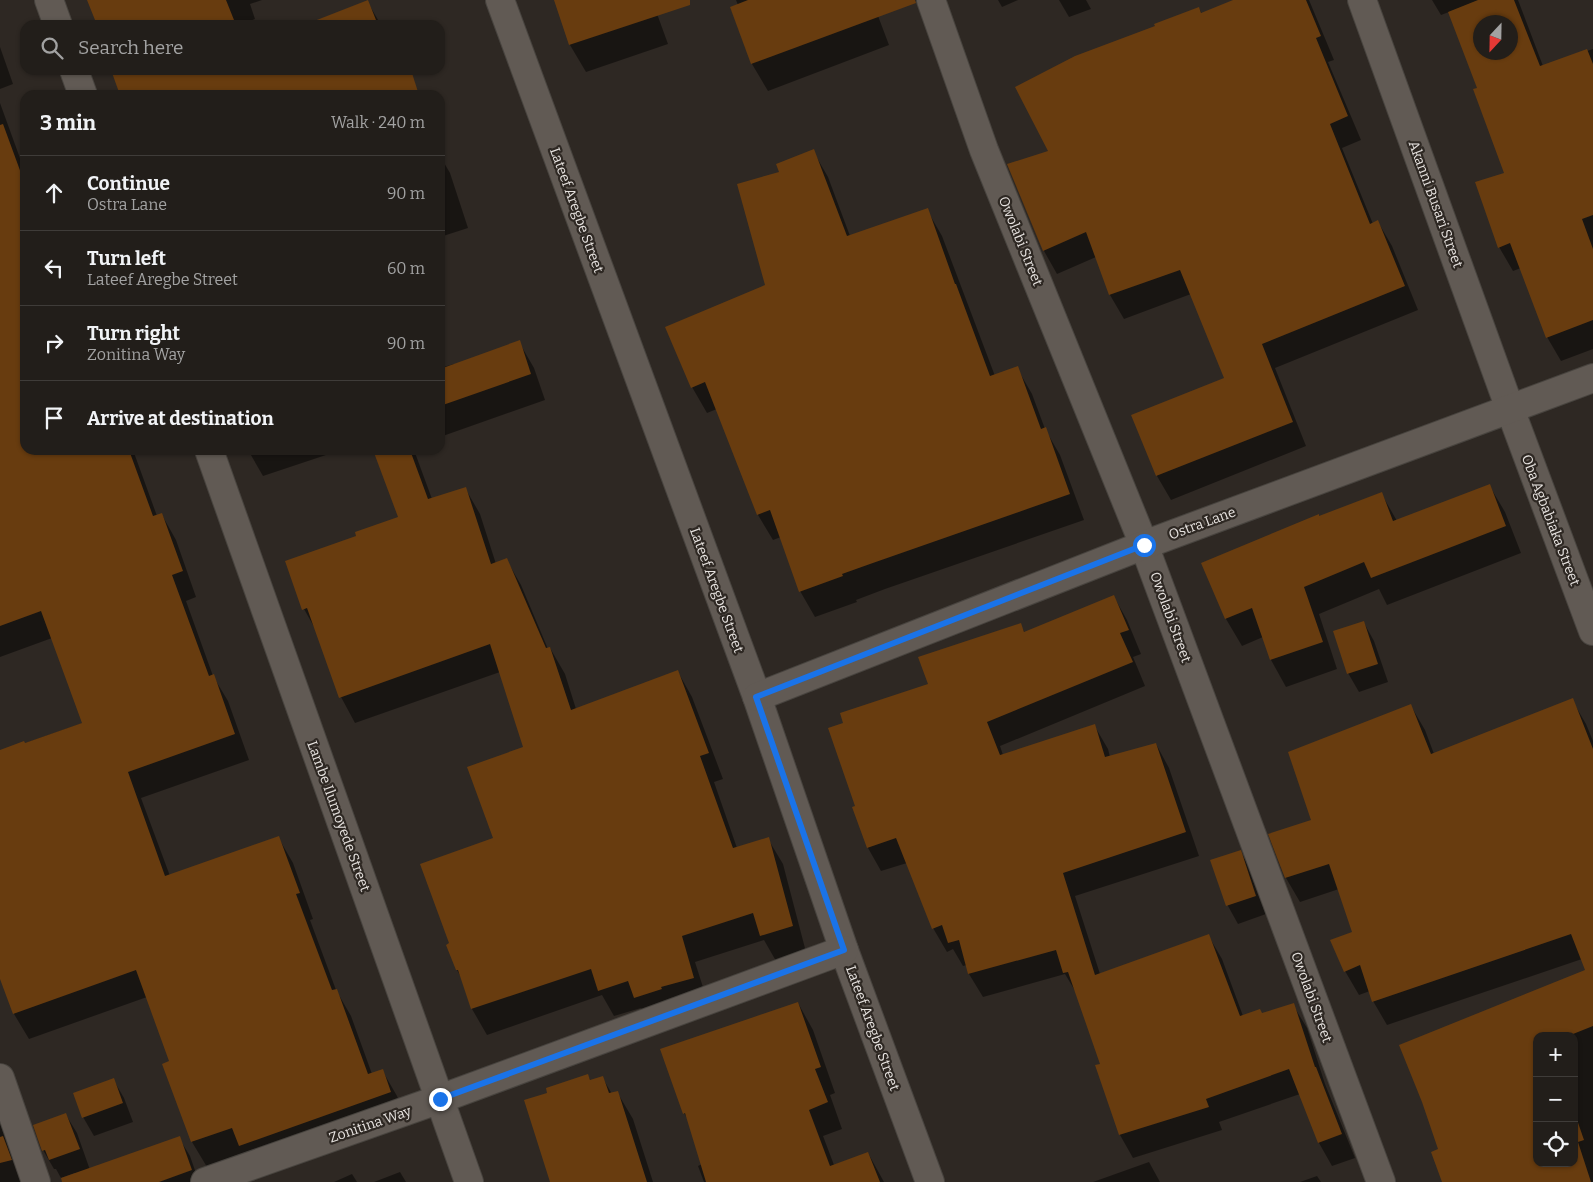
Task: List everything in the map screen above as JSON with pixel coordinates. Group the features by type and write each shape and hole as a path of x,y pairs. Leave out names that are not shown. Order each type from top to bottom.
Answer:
{"street":[{"path":"49,0 56,20"},
{"name":"Lateef Aregbe Street","path":"500,0 756,697 844,950 930,1182"},
{"name":"Owolabi Street","path":"931,0 984,150 1144,545 1381,1182"},
{"name":"Akanni Busari Street","path":"1362,0 1510,409"},
{"path":"76,75 81,90"},
{"name":"Ostra Lane","path":"756,697 1144,545 1593,378"},
{"name":"Oba Agbabiaka Street","path":"1510,409 1593,631"},
{"name":"Lambe Ilumoyede Street","path":"211,455 469,1182"},
{"name":"Zonitina Way","path":"205,1182 440,1099 844,950"},
{"path":"0,1078 36,1182"}],"building":[{"path":"87,0 226,0 234,20 95,20"},
{"path":"368,0 376,20 317,20"},
{"path":"554,0 690,0 690,5 569,45"},
{"path":"748,0 915,0 916,3 751,64 730,7"},
{"path":"1233,0 1306,0 1321,36 1316,38 1348,116 1330,124 1370,224 1378,220 1405,286 1262,344 1293,422 1156,476 1131,415 1224,378 1180,270 1109,295 1086,232 1043,251 1007,164 1048,151 1015,87 1075,56 1155,26 1154,24 1199,7 1201,13"},
{"path":"1478,0 1514,0 1540,66 1587,49 1593,64 1593,215 1582,219 1593,249 1593,320 1546,338 1510,243 1498,248 1475,182 1504,173 1473,89 1477,88 1448,12"},
{"path":"113,75 413,75 417,90 118,90"},
{"path":"3,124 20,170 20,455 131,455 153,516 162,513 183,571 172,575 209,676 214,674 235,734 128,772 165,876 279,836 300,893 296,894 332,990 337,989 368,1074 383,1069 391,1092 239,1146 232,1128 191,1142 162,1064 169,1061 136,970 13,1014 0,979 0,750 82,723 41,611 0,626 0,125"},
{"path":"814,149 847,236 928,208 990,376 1018,366 1041,429 1046,427 1070,494 842,574 843,576 799,592 770,510 757,515 705,382 691,388 665,327 765,285 737,184 779,172 776,164"},
{"path":"520,340 531,374 445,404 445,367"},
{"path":"375,455 412,455 428,499 466,487 491,564 507,558 546,648 550,647 571,710 678,670 709,753 700,756 733,848 769,837 793,926 760,936 753,913 682,936 694,978 661,987 662,989 634,998 628,981 598,991 591,969 471,1009 458,970 456,970 446,945 449,943 420,864 493,838 467,767 523,747 490,644 339,698 307,608 302,610 285,561 356,536 355,532 398,517"},
{"path":"1490,484 1506,526 1371,578 1364,562 1304,587 1323,642 1270,660 1252,608 1225,619 1201,563 1319,514 1319,516 1382,492 1393,521"},
{"path":"1114,595 1129,630 1120,633 1133,662 987,722 1000,755 1095,724 1105,757 1156,743 1186,832 1063,873 1095,975 1209,934 1240,1016 1260,1009 1262,1013 1294,1003 1315,1067 1342,1134 1318,1143 1289,1069 1206,1099 1209,1107 1119,1135 1095,1065 1100,1064 1068,972 1063,973 1056,950 968,974 959,940 948,943 942,925 932,929 896,838 867,848 852,807 855,806 828,728 843,723 840,713 928,684 918,657 1021,623 1024,632"},
{"path":"1364,621 1378,664 1347,674 1333,631"},
{"path":"1573,698 1593,749 1593,1026 1578,1032 1533,1032 1533,1167 1578,1167 1578,1142 1591,1182 1442,1182 1431,1152 1438,1149 1422,1102 1399,1045 1585,970 1571,934 1372,1002 1360,965 1344,972 1330,940 1352,932 1329,864 1285,878 1268,834 1311,820 1288,752 1411,704 1431,754"},
{"path":"1241,850 1256,896 1226,906 1210,860"},
{"path":"798,1002 821,1067 815,1069 828,1102 809,1110 830,1166 868,1152 880,1182 706,1182 685,1113 683,1114 660,1049"},
{"path":"588,1074 590,1080 603,1076 609,1093 618,1091 647,1182 550,1182 524,1100 547,1093 546,1088"},
{"path":"114,1078 123,1103 82,1118 73,1093"},
{"path":"66,1113 80,1149 49,1160 45,1150 42,1151 33,1125"},
{"path":"1578,1123 1584,1140 1578,1142"},
{"path":"3,1136 12,1160 0,1163 0,1137"},
{"path":"180,1136 192,1170 159,1182 62,1182 61,1178"}],"route":[{"path":"440,1099 844,950 756,697 1144,545"}]}
